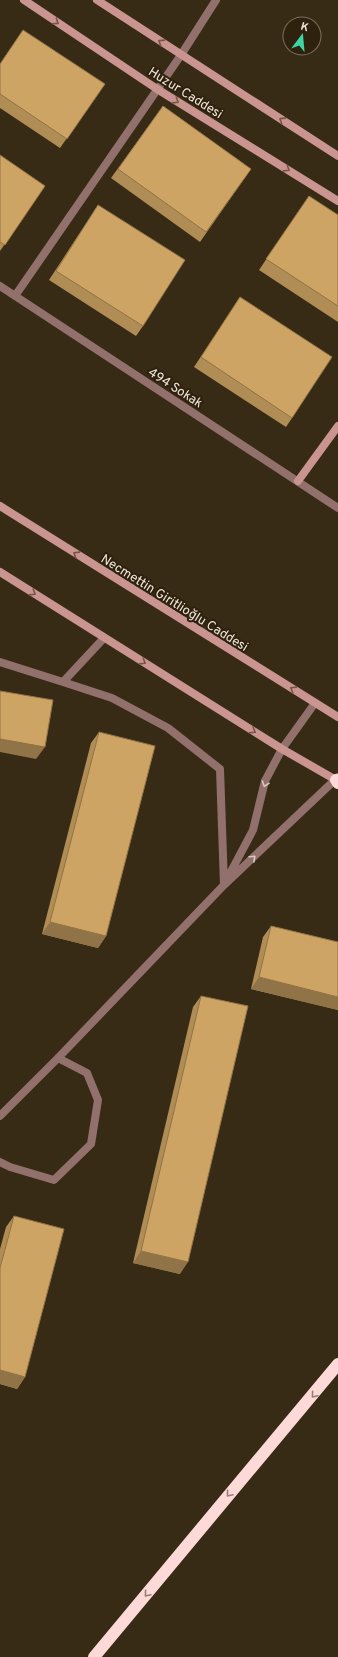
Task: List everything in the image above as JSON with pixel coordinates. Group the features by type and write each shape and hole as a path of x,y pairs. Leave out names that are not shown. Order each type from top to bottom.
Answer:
{"highway":[{"path":"94,1657 338,1364"}],"street":[{"name":"Huzur Caddesi","path":"24,0 157,89 338,201"},
{"path":"97,0 338,156"},
{"path":"15,296 181,55 216,0"},
{"name":"494 Sokak","path":"0,286 338,508"},
{"path":"298,481 338,426"},
{"name":"Necmettin Giritlioğlu Caddesi","path":"0,506 338,718"},
{"path":"0,572 282,749 337,780 224,885 58,1058 0,1116"},
{"path":"63,682 104,638"},
{"path":"0,662 112,698 168,728 220,769 224,885"},
{"path":"224,885 253,830 265,781 282,749 315,704"},
{"path":"0,1162 10,1167 54,1180 91,1144 98,1100 87,1073 58,1058"}],"building":[{"path":"23,30 105,84 67,139 0,94 0,64"},
{"path":"163,106 251,169 206,232 118,169"},
{"path":"0,155 45,186 5,245 0,242"},
{"path":"309,196 338,215 338,306 266,259"},
{"path":"98,205 185,260 143,326 56,271"},
{"path":"240,297 332,357 292,418 201,357"},
{"path":"0,691 53,700 45,747 0,739"},
{"path":"99,732 155,746 106,936 50,922"},
{"path":"271,926 338,942 338,997 259,977"},
{"path":"201,996 248,1006 188,1262 141,1251"},
{"path":"14,1216 64,1229 25,1377 0,1370 0,1268"}]}
